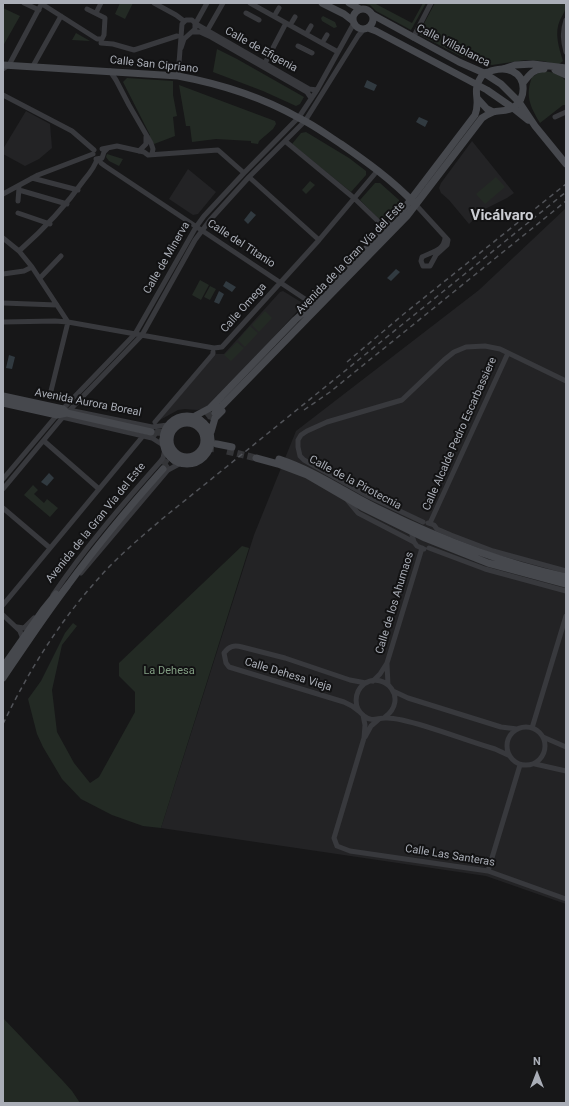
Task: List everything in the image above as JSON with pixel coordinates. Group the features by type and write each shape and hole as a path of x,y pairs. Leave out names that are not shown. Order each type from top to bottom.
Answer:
{"main road":[{"path":"322,3 344,14 360,28 366,28 373,23 373,16 368,10 360,9 349,3"},
{"path":"354,22 354,14 360,9"},
{"name":"Calle Villablanca","path":"373,16 459,62 484,73 501,84 519,102 535,126"},
{"name":"Calle Villablanca","path":"366,28 376,31 487,90 535,126"},
{"path":"476,85 484,73 502,70 515,65 525,64 565,69"},
{"name":"Calle San Cipriano","path":"5,66 33,66 178,76 232,88 302,119 367,161 414,203"},
{"path":"523,83 529,75 538,68 554,70 565,69"},
{"path":"502,70 513,71 523,83 523,94 519,102 513,108"},
{"name":"Avenida de la Gran Vía del Este","path":"196,421 295,320 318,300 414,203 475,115 477,106 476,85"},
{"path":"477,98 482,104 493,112"},
{"name":"Avenida de la Gran Vía del Este","path":"206,439 217,416 284,347 301,326 414,203 477,124 486,115 513,108"},
{"path":"535,126 566,164"},
{"name":"Avenida de la Gran Vía del Este","path":"301,326 214,412 282,339 303,314"},
{"name":"Avenida Aurora Boreal","path":"3,396 64,413"},
{"name":"Avenida Aurora Boreal","path":"3,403 64,413"},
{"path":"64,413 151,432"},
{"path":"181,416 196,421 204,422 206,439 193,456 181,459 176,452 168,446 164,434 170,429 172,420 181,416"},
{"name":"Avenida de la Gran Vía del Este","path":"181,459 192,464 204,458 211,448 212,438 206,439"},
{"path":"217,446 230,449"},
{"name":"Calle de la Pirotecnia","path":"414,530 309,470 280,460 258,456 307,475 345,497 414,530 488,563 566,584"},
{"name":"Avenida de la Gran Vía del Este","path":"3,667 45,609 162,468"},
{"name":"Calle de la Pirotecnia","path":"438,540 490,557 566,577"},
{"name":"Avenida de la Gran Vía del Este","path":"3,678 45,609"}],"street":[{"path":"24,3 39,10"},
{"path":"5,66 42,3 100,40 102,39 104,35 105,19 104,17 87,9"},
{"path":"96,14 101,3"},
{"path":"154,3 176,15 183,24 184,32 191,33"},
{"path":"181,48 184,39 196,28 207,3"},
{"path":"207,31 222,3"},
{"path":"250,3 338,52"},
{"path":"413,38 431,3"},
{"path":"276,13 279,8"},
{"path":"246,13 259,20"},
{"path":"33,66 61,16"},
{"path":"178,76 183,24 190,19 197,23"},
{"path":"566,20 563,30 563,41 566,52"},
{"name":"Calle de Minerva","path":"3,479 135,334 196,227 204,216 244,173 302,119 311,98 317,90 354,22"},
{"name":"Calle de Efigenia","path":"197,23 207,31 264,65"},
{"path":"264,65 286,24"},
{"name":"Calle de Minerva","path":"3,489 44,441 64,413 80,400 142,335 202,230 249,177 285,141 302,119 358,36 366,28"},
{"name":"Calle de Efigenia","path":"191,33 205,34 289,79 317,90"},
{"path":"101,43 113,44 134,50 177,36"},
{"path":"298,46 312,54"},
{"path":"110,71 153,147 152,154"},
{"name":"Calle de Efigenia","path":"289,79 307,92 311,98"},
{"path":"3,95 72,131 93,152 94,158 101,156"},
{"path":"555,117 566,112"},
{"path":"142,151 146,144 146,136"},
{"path":"285,141 354,198 382,225"},
{"path":"19,251 50,224 78,190 108,148 118,146 142,151 147,154 218,150 244,173"},
{"path":"3,194 20,188 32,178 93,152 97,148 101,156"},
{"name":"Calle del Titanio","path":"101,156 105,166 196,227 306,299 311,301 318,300"},
{"name":"Calle Omega","path":"3,322 68,322 214,348 222,347 319,240 378,170"},
{"path":"249,177 319,240"},
{"path":"32,178 78,190"},
{"path":"18,201 20,188"},
{"path":"20,188 67,204"},
{"path":"414,203 448,240 448,243 436,255 431,265 428,267 422,265 422,257 440,248 445,238"},
{"path":"18,214 50,224"},
{"path":"3,238 19,251 32,266 68,322 50,395"},
{"path":"40,278 61,256"},
{"path":"3,274 24,271 32,266"},
{"path":"303,314 306,306 306,299"},
{"path":"3,303 57,305"},
{"name":"Calle de la Pirotecnia","path":"430,523 423,522 374,498 304,460 298,452 298,440 301,435 327,422 402,400 444,360 454,352 466,348 486,346 500,349 566,381"},
{"path":"155,422 214,352"},
{"name":"Calle Alcalde Pedro Escarbassiere","path":"430,523 508,353"},
{"path":"80,400 81,408 91,414"},
{"name":"Avenida Aurora Boreal","path":"64,413 91,414 152,427 170,429"},
{"name":"Avenida Aurora Boreal","path":"64,413 155,439 168,446"},
{"path":"3,605 143,436"},
{"path":"44,441 99,489"},
{"name":"Avenida de la Gran Vía del Este","path":"45,609 62,581 118,510 160,462 168,446"},
{"name":"Avenida de la Gran Vía del Este","path":"45,609 152,487 181,459"},
{"name":"Calle de la Pirotecnia","path":"345,497 358,513 414,542 417,546 422,548"},
{"path":"3,508 50,548"},
{"path":"414,542 414,530 423,522"},
{"path":"430,523 437,529 493,551 566,571"},
{"path":"429,548 438,540 437,529"},
{"path":"422,548 429,548 485,569 566,590"},
{"name":"Calle de los Ahumaos","path":"373,681 380,674 387,663 422,548"},
{"path":"17,627 24,628 41,608 45,609"},
{"path":"3,615 17,627 23,639"},
{"path":"532,728 566,616"},
{"name":"Calle Dehesa Vieja","path":"362,714 344,702 229,667 226,663 224,653 230,647 242,646 285,658 350,680 366,683"},
{"name":"Calle de los Ahumaos","path":"387,663 388,684"},
{"path":"362,714 373,720 379,719 385,717 394,708 395,696 393,690 388,684 373,681 366,683 359,689 356,703 362,714 365,725 364,738"},
{"path":"393,690 408,698 501,727 517,729 527,727 532,728 540,733 543,738 545,749 540,760 536,764"},
{"path":"385,717 402,720 495,749 508,755"},
{"path":"364,738 371,726 379,719"},
{"path":"517,729 508,738 506,749 508,755 515,763 520,765 536,764 566,771"},
{"name":"Calle Las Santeras","path":"364,738 334,838 336,846 350,851 488,871 566,900"},
{"path":"543,738 566,747"},
{"path":"488,871 520,765"}],"shaded area":[{"path":"367,80 377,85 374,91 364,87"},
{"path":"26,111 50,124 52,148 39,159 25,166 3,154 3,149"},
{"path":"419,117 428,121 425,127 416,122"},
{"path":"472,141 514,193 485,209 469,224 449,200 441,193 439,188 441,183"},
{"path":"188,169 216,192 198,214 193,215 169,199"},
{"path":"566,208 566,904 486,876 161,828 254,535 296,431 479,290"},
{"path":"251,211 256,215 248,224 244,220"},
{"path":"396,269 400,272 391,281 387,278"},
{"path":"226,281 236,287 232,292 223,286"},
{"path":"219,291 224,294 219,304 214,302"},
{"path":"283,291 301,302 302,306 271,340 207,406 197,410 178,410 158,421 216,354 224,354 280,292"},
{"path":"9,355 15,357 12,369 6,368"},
{"path":"49,473 54,478 47,486 41,482"}],"green space":[{"path":"120,3 133,3 125,19 115,14"},
{"path":"360,3 374,3 412,23 423,3 426,3 411,30 376,11 370,5"},
{"path":"435,3 566,3 565,10 557,30 563,61 558,65 543,61 526,60 492,65 460,56 420,35 420,31"},
{"path":"3,8 20,16 3,46"},
{"path":"323,16 335,22 337,27 334,28 322,21 321,18"},
{"path":"76,33 90,41 72,40"},
{"path":"217,49 304,97 300,104 296,106 263,91 213,72"},
{"path":"542,71 555,73 566,81 566,105 563,105 540,123 531,106 529,90 532,77"},
{"path":"127,78 173,81 173,95 177,116 173,117 175,136 154,144 123,82"},
{"path":"179,85 275,121 276,124 273,129 259,141 258,144 251,143 251,141 216,139 192,142 190,126 186,126"},
{"path":"306,132 349,158 366,171 366,175 351,192 292,144 301,133"},
{"path":"107,154 123,159 119,166 109,161 106,157"},
{"path":"496,177 505,187 485,204 476,194"},
{"path":"310,181 315,185 306,194 302,190"},
{"path":"375,183 380,183 399,200 399,204 382,222 360,200"},
{"path":"200,280 209,285 201,300 192,295"},
{"path":"210,286 216,289 210,300 204,297"},
{"path":"265,311 272,318 259,332 252,325"},
{"path":"250,326 258,333 245,347 238,340"},
{"path":"237,342 244,348 231,361 224,355"},
{"path":"33,485 38,490 34,494 44,503 47,499 58,508 50,517 24,495"},
{"name":"La Dehesa","path":"242,546 249,548 161,828 143,826 112,815 81,799 62,779 43,747 37,734 28,699 41,681 65,633 73,623 77,626 62,645 52,690 57,732 74,763 90,783 99,777 135,712 135,692 119,676 119,663"},
{"path":"3,1018 63,1081 80,1103 3,1103"}],"tunnel":[{"path":"198,423 214,411"},
{"path":"205,429 213,415"},
{"path":"151,432 167,441"},
{"path":"155,432 168,433"},
{"path":"209,442 217,444"},
{"path":"207,448 217,449"},
{"path":"163,465 171,451"},
{"path":"227,451 256,458"},
{"path":"163,469 179,457"}],"railway":[{"path":"347,362 405,313 566,184"},
{"path":"3,724 23,685 57,630 84,595 121,555 162,519 566,192"},
{"path":"304,410 330,392 566,201"}],"district":[{"name":"Vicálvaro","path":"502,216"}]}
